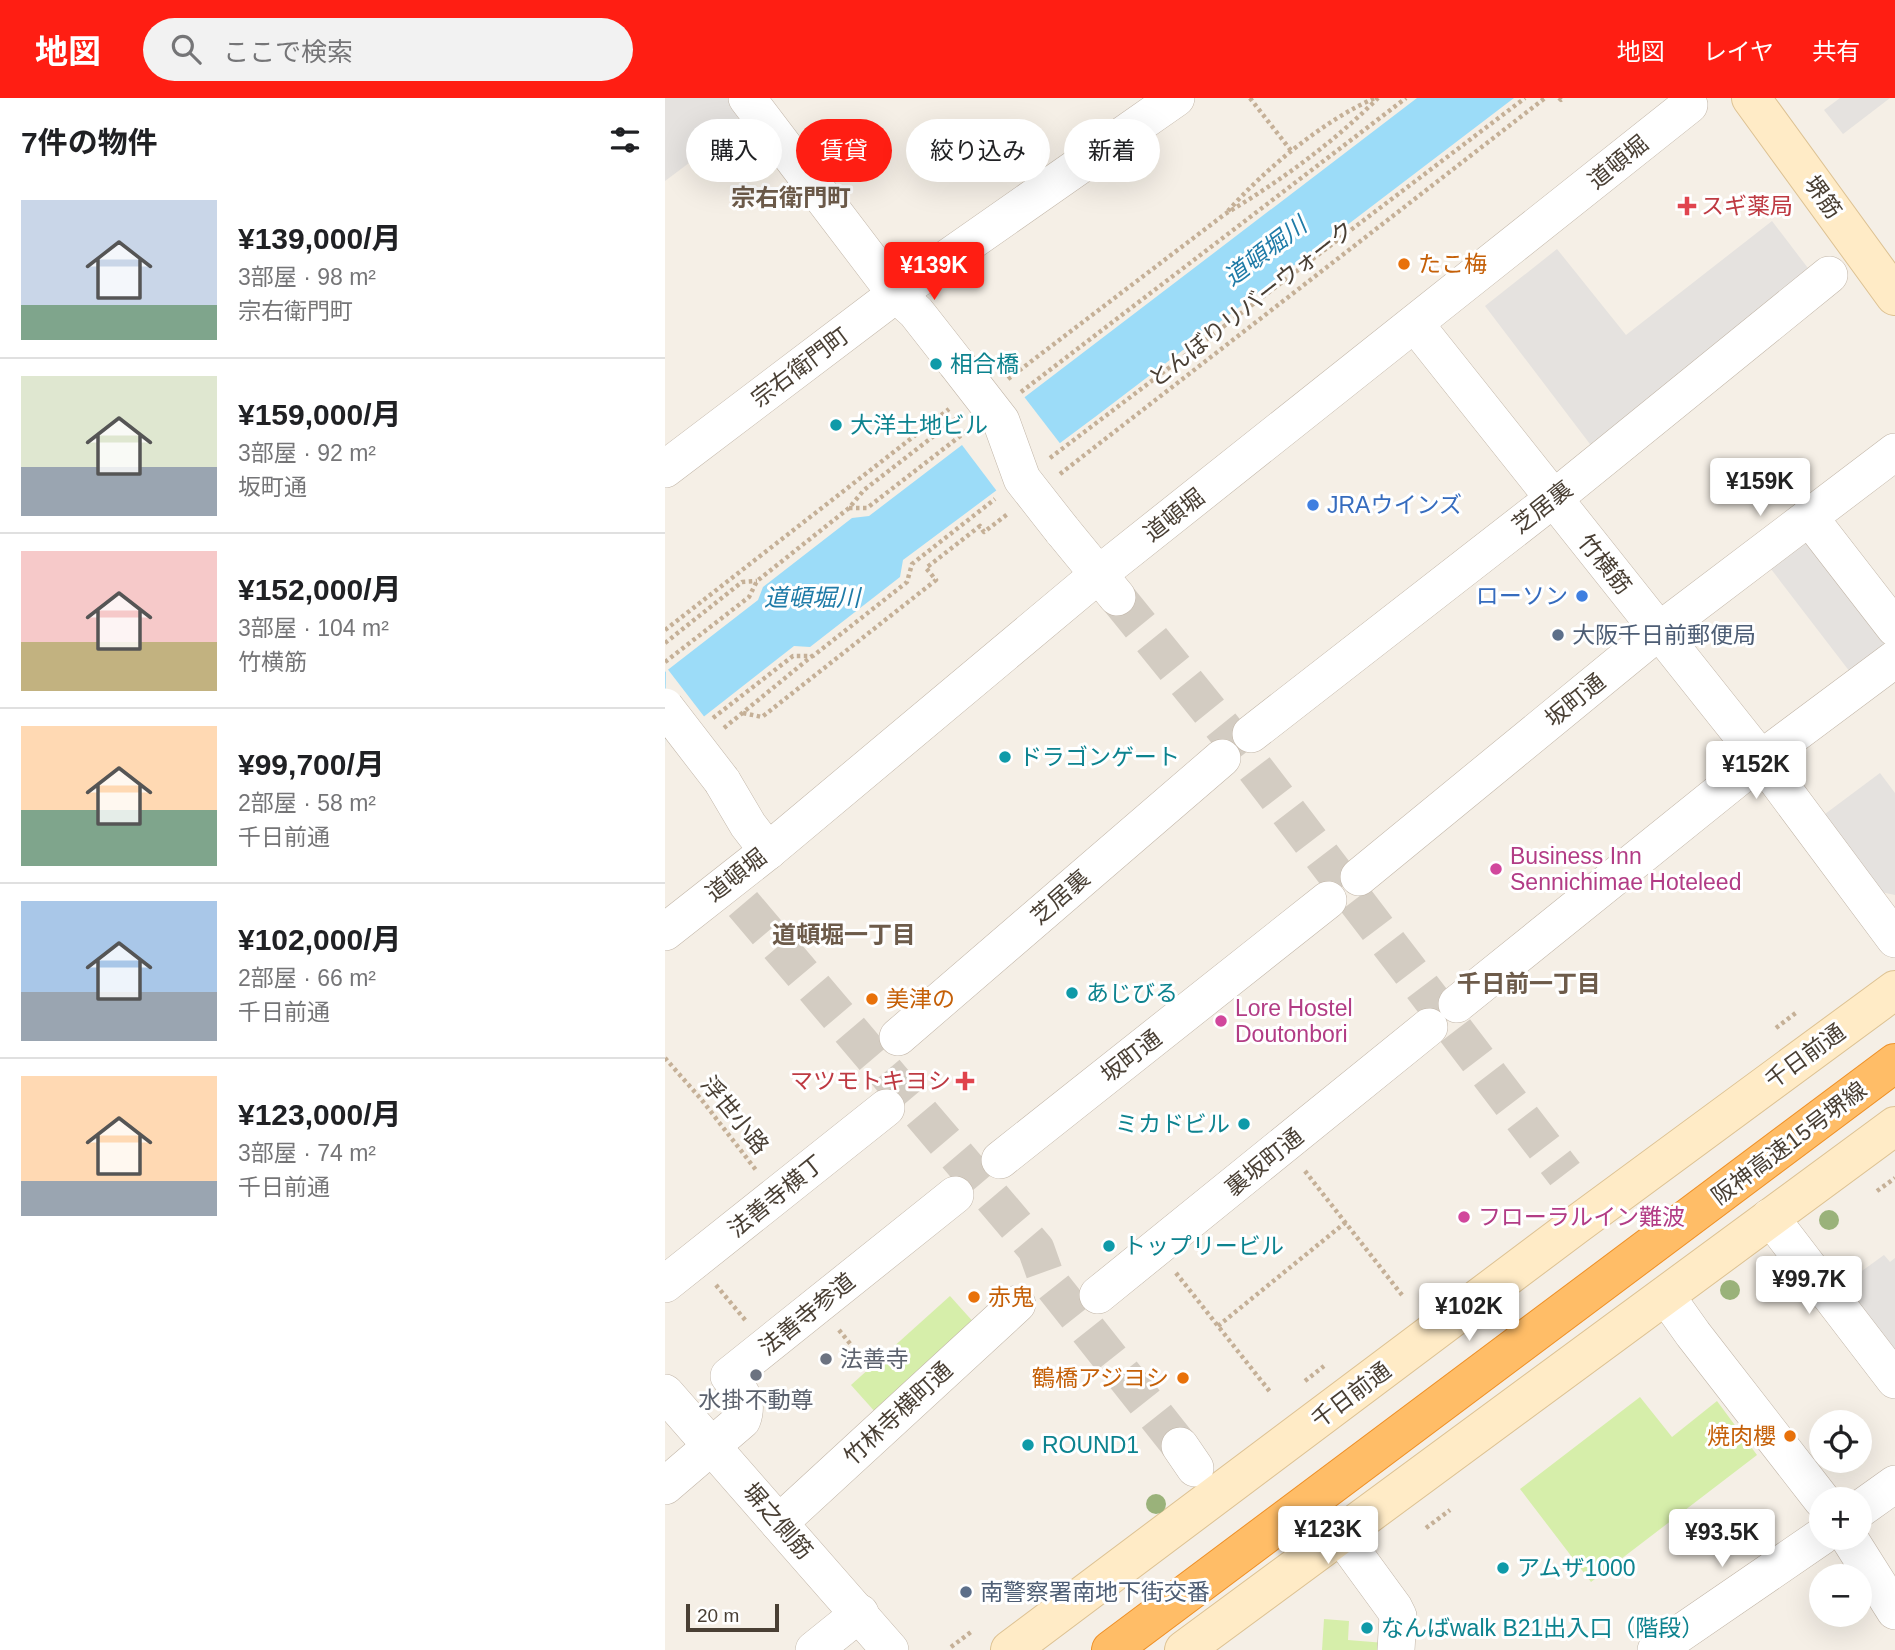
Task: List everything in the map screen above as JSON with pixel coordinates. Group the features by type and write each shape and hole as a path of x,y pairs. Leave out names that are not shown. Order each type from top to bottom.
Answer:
{"highway":[{"name":"阪神高速15号堺線","path":"1111,1650 1895,1063"}],"main road":[{"name":"堺筋","path":"1751,98 1895,296"},
{"name":"千日前通","path":"1010,1650 1576,1225 1895,990"},
{"path":"1184,1650 1895,1126"}],"street":[{"path":"747,98 896,294 916,312 1001,421 1022,479 1108,585"},
{"name":"宗右衛門町","path":"665,469 896,294 1176,98"},
{"name":"道頓堀","path":"665,932 735,893 768,850 1108,585 1415,324 1689,105"},
{"name":"芝居裏","path":"1251,734 1553,499 1829,275"},
{"name":"竹横筋","path":"1415,324 1761,760 1895,939"},
{"name":"坂町通","path":"1359,877 1660,631 1895,452"},
{"path":"1809,517 1895,628"},
{"path":"1457,1004 1761,760 1895,659"},
{"path":"665,707 722,781 748,825 768,850"},
{"name":"芝居裏","path":"898,1037 1222,758"},
{"name":"坂町通","path":"1000,1160 1328,900"},
{"name":"裏坂町通","path":"1098,1295 1429,1027"},
{"name":"法善寺横丁","path":"665,1284 886,1108"},
{"name":"法善寺参道","path":"712,1447 737,1426 745,1412 745,1399 729,1376 955,1195"},
{"path":"1770,1217 1895,1380"},
{"path":"1666,1296 1812,1487"},
{"name":"竹林寺横町通","path":"779,1523 1017,1304"},
{"name":"塀之側筋","path":"665,1393 890,1650"},
{"path":"665,1486 712,1447"},
{"path":"1872,1500 1895,1484"},
{"path":"1340,1534 1395,1608 1398,1615 1396,1650"},
{"path":"1656,1650 1809,1545"},
{"path":"1857,1550 1895,1611"},
{"path":"814,1650 860,1614"}],"path":[{"path":"1250,98 1292,152"},
{"path":"1225,214 1254,181 1347,110 1376,98"},
{"path":"1006,381 1225,214 1261,193 1355,120 1376,98"},
{"path":"1020,392 1406,98"},
{"name":"とんぼりリバーウォーク","path":"1064,448 1525,98"},
{"name":"とんぼりリバーウォーク","path":"1050,481 1545,98"},
{"path":"665,630 951,408"},
{"path":"665,663 749,597 757,581 849,508 864,490 962,414"},
{"path":"922,430 929,439"},
{"path":"849,508 867,508 957,439"},
{"path":"717,733 907,582 912,564 1000,495"},
{"path":"973,516 985,532 1017,506"},
{"path":"743,713 762,717 936,580 926,568 980,526"},
{"path":"665,643 743,582 757,581"},
{"path":"675,622 681,630"},
{"path":"708,722 793,656 813,656"},
{"path":"1776,1028 1797,1012"},
{"name":"浮世小路","path":"665,1058 701,1098 776,1196"},
{"path":"1285,1146 1402,1295"},
{"path":"1877,1191 1895,1178"},
{"path":"1218,1326 1346,1222"},
{"path":"1156,1248 1271,1393"},
{"path":"695,1260 767,1346"},
{"path":"819,1304 870,1368"},
{"path":"1305,1381 1324,1366"},
{"path":"1426,1528 1450,1510"},
{"path":"951,1647 971,1632"}],"green space":[{"path":"950,1296 976,1325 877,1414 851,1385"},
{"path":"1640,1397 1672,1437 1717,1401 1757,1455 1591,1582 1520,1489"},
{"path":"1324,1619 1349,1621 1348,1640 1385,1643 1384,1650 1322,1650"}],"shaded area":[{"path":"665,98 728,98 744,119 686,119 686,165 665,181"},
{"path":"1840,98 1890,98 1843,134 1824,110"},
{"path":"1772,221 1814,276 1596,452 1485,306 1557,249 1626,335"},
{"path":"1810,539 1889,641 1850,672 1771,569"},
{"path":"1880,773 1895,793 1895,895 1876,891 1821,817"},
{"path":"1884,1255 1890,1262 1895,1258 1895,1367 1837,1289"}],"water":[{"name":"道頓堀川","path":"1417,98 1514,98 903,560 900,577 810,647 794,646 665,747 665,672 758,600 763,587 852,518 869,516"}],"pier":[{"path":"1022,394 1062,446 999,494 959,441"},
{"path":"666,667 706,719 666,750 665,749"}],"tunnel":[{"path":"1117,597 1237,745 1565,1174"},
{"path":"743,904 1036,1249 1046,1277 1180,1446"}],"place":[{"name":"スギ薬局","path":"1687,206"},
{"name":"たこ梅","path":"1404,264"},
{"name":"相合橋","path":"936,364"},
{"name":"大洋土地ビル","path":"836,425"},
{"name":"JRAウインズ","path":"1313,505"},
{"name":"ローソン","path":"1582,596"},
{"name":"大阪千日前郵便局","path":"1558,635"},
{"name":"ドラゴンゲート","path":"1005,757"},
{"name":"Business Inn Sennichimae Hoteleed","path":"1496,869"},
{"name":"あじびる","path":"1072,993"},
{"name":"美津の","path":"872,999"},
{"name":"Lore Hostel Doutonbori","path":"1221,1021"},
{"name":"マツモトキヨシ","path":"965,1081"},
{"name":"ミカドビル","path":"1244,1124"},
{"name":"フローラルイン難波","path":"1464,1217"},
{"name":"トップリービル","path":"1109,1246"},
{"name":"赤鬼","path":"974,1297"},
{"name":"法善寺","path":"826,1359"},
{"name":"水掛不動尊","path":"756,1375"},
{"name":"鶴橋アジヨシ","path":"1183,1378"},
{"name":"焼肉櫻","path":"1790,1436"},
{"name":"ROUND1","path":"1028,1445"},
{"name":"アムザ1000","path":"1503,1568"},
{"name":"南警察署南地下街交番","path":"966,1592"},
{"name":"なんばwalk B21出入口（階段）","path":"1367,1628"}],"district":[{"name":"宗右衛門町","path":"791,197"},
{"name":"道頓堀一丁目","path":"844,934"},
{"name":"千日前一丁目","path":"1529,983"}]}
